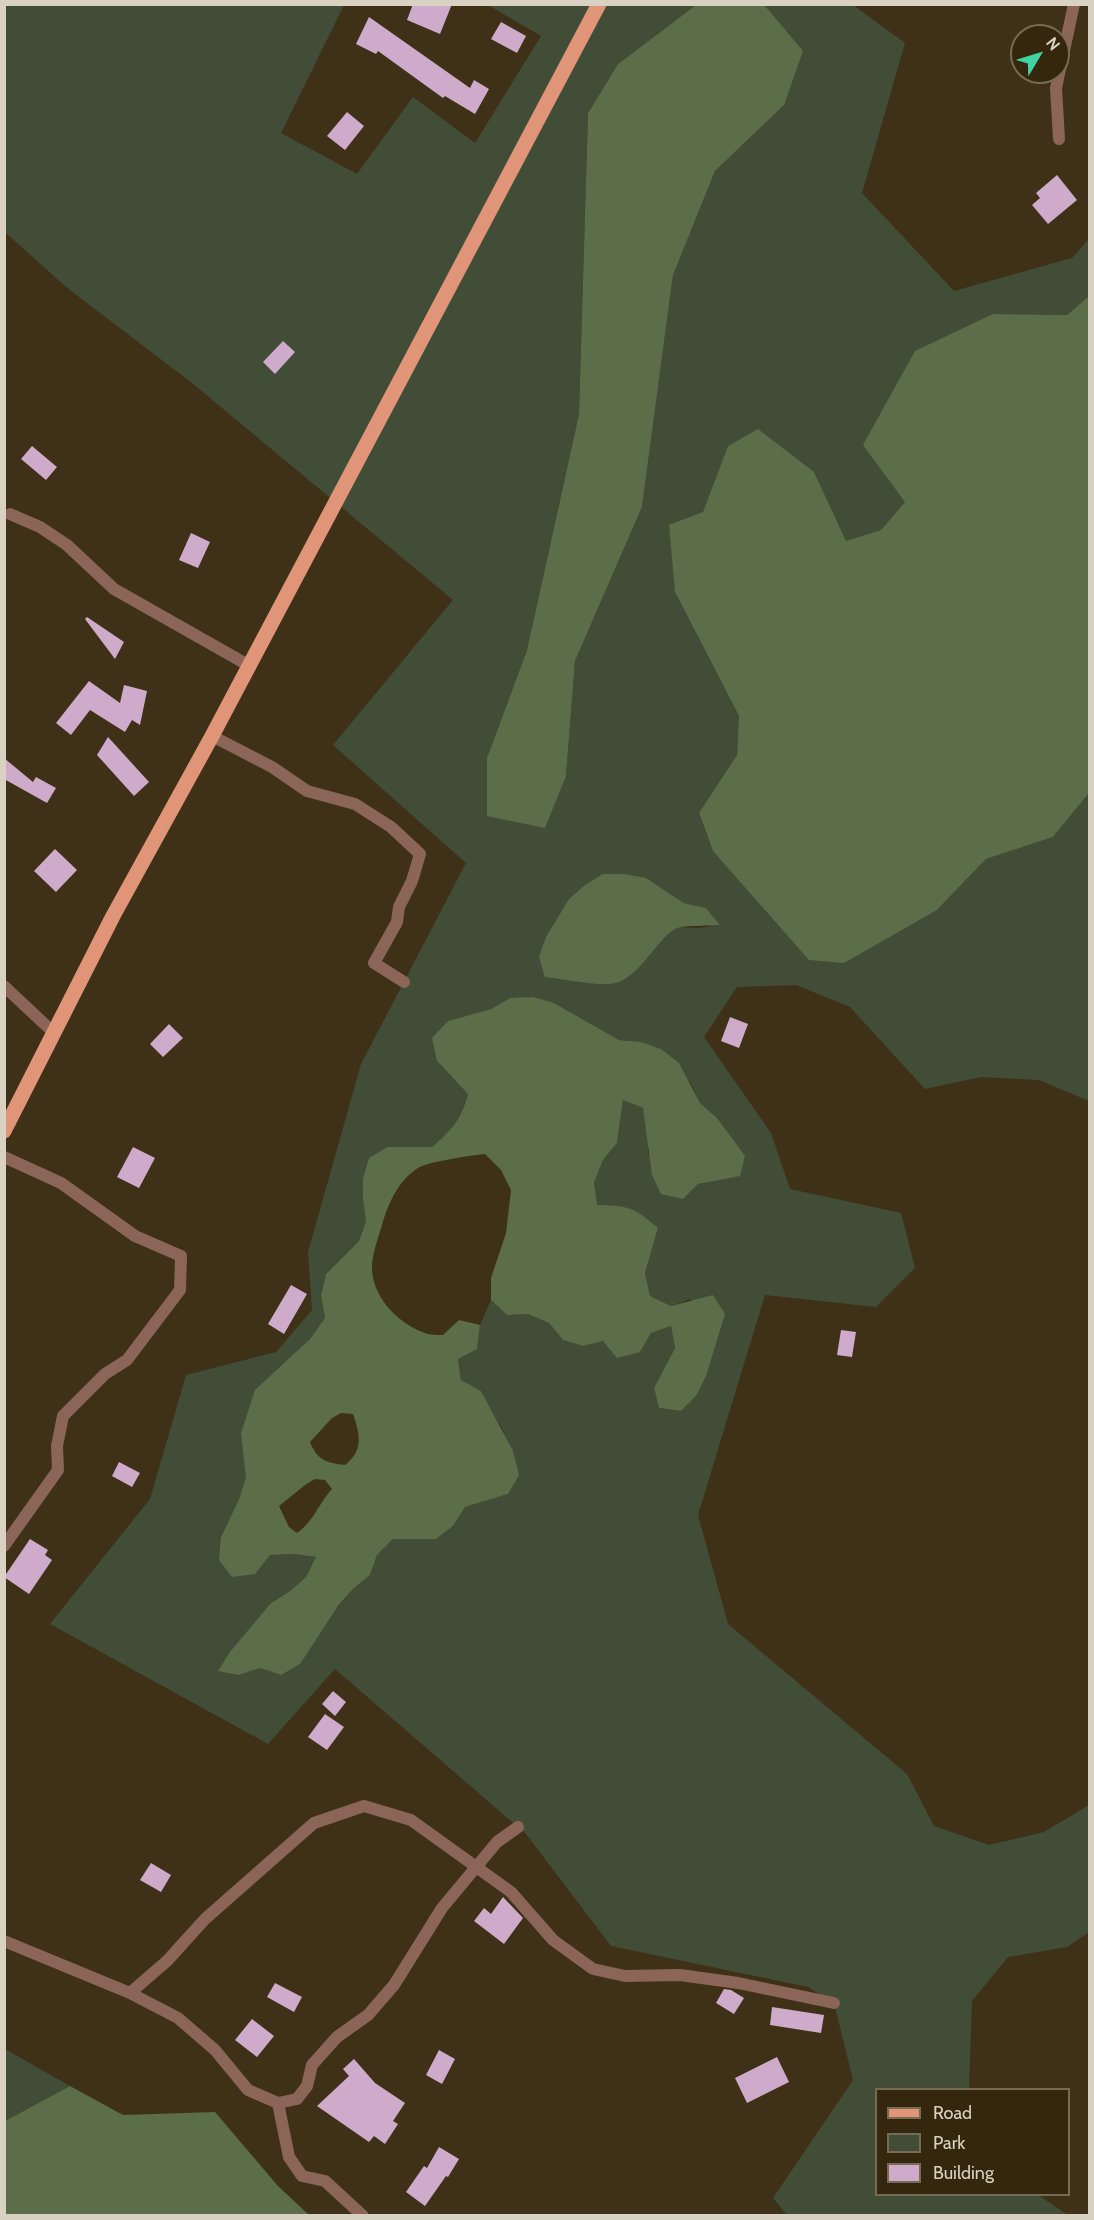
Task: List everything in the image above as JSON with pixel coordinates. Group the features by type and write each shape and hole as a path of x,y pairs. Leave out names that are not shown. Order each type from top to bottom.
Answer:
{"main road":[{"path":"4,1131 113,916 212,736 447,294 567,60 599,4"}],"street":[{"path":"1059,139 1056,88 1074,4"},
{"path":"10,514 40,526 67,545 114,589 248,665"},
{"path":"212,736 272,767 307,791 355,804 391,827 420,854 412,881 399,907 397,922 374,963 404,982"},
{"path":"4,986 53,1032"},
{"path":"4,1157 61,1183 135,1236 181,1256 180,1290 127,1360 105,1374 63,1416 57,1446 58,1470 10,1529 4,1546"},
{"path":"130,1993 167,1961 205,1919 314,1823 364,1806 411,1820 512,1892 553,1940 593,1969 625,1976 680,1975 738,1983 834,2003"},
{"path":"4,1941 130,1993 178,2018 215,2050 248,2090 278,2103 297,2099 307,2086 312,2064 338,2037 368,2015 394,1985 441,1908 497,1842 518,1827"},
{"path":"278,2103 290,2157 302,2175 325,2181 363,2216"}],"green space":[{"path":"5,5 344,5 281,133 357,174 413,97 475,143 541,36 488,5 696,5 618,64 588,113 579,414 527,650 487,758 566,776 575,661 642,507 673,275 715,171 784,105 766,6 760,5 853,5 905,43 862,193 954,291 1072,258 1089,239 1089,296 1067,315 993,314 905,502 881,530 846,542 814,472 728,446 675,592 739,716 737,755 699,814 713,851 937,910 986,859 1053,837 1089,793 1089,1101 1039,1080 981,1077 925,1089 850,1007 796,985 737,987 704,1037 771,1133 790,1189 901,1213 915,1268 876,1307 765,1295 698,1515 728,1624 907,1774 934,1826 989,1845 1044,1832 1089,1805 1089,1932 1067,1947 1008,1957 972,2001 969,2088 875,2088 875,2196 1040,2196 1068,2215 787,2215 773,2198 853,2080 834,2003 808,1987 611,1946 526,1834 335,1669 268,1744 50,1624 150,1499 186,1375 276,1352 312,1310 308,1252 361,1064 466,863 333,745 453,600 192,383 66,287 5,232","holes":["646,878 684,903 706,908 720,925 699,928 677,927 659,942","510,998 554,1003 619,1040 641,1042 690,1082 700,1103 717,1118 740,1175 698,1184 683,1199 648,1153 648,1132 643,1108 623,1100 617,1143 603,1160 594,1183 596,1205 630,1209 658,1228 645,1273 650,1296 671,1306 691,1299 696,1396 681,1411 659,1408 654,1388 675,1348 671,1326 651,1333 640,1352 603,1341 583,1346 563,1340 549,1323 528,1314 507,1315 491,1300 480,1325 477,1349 458,1358 461,1381 481,1391 503,1430 508,1494 465,1507 453,1526 436,1539 393,1539 377,1555 370,1575 353,1589 281,1675 260,1668 239,1675 271,1603 306,1577 316,1557 294,1554 270,1555 254,1574 221,1537 239,1499 288,1361 310,1339 325,1318 321,1295 326,1274 359,1241 366,1221 363,1178 369,1158 387,1147 432,1147 445,1135 458,1117 468,1094 437,1061 448,1021 491,1009"]},
{"path":"696,5 765,6 803,51 784,105 715,171 673,275 642,507 575,661 566,776 545,828 487,816 487,758 527,650 579,414 588,113 618,64"},
{"path":"1089,296 1089,793 1053,837 986,859 937,910 844,963 809,960 713,851 699,813 737,755 739,716 675,592 669,525 703,512 728,446 758,429 814,472 846,541 881,530 905,502 863,445 915,351 993,314 1067,315"},
{"path":"603,874 624,874 646,878 684,903 706,908 720,925 675,929 659,943 637,969 619,982 594,984 545,977 539,957 546,937 569,899 585,885"},
{"path":"533,997 554,1003 619,1040 641,1042 661,1049 679,1063 700,1103 717,1118 745,1156 740,1176 698,1184 683,1199 661,1194 652,1175 643,1108 623,1100 617,1143 603,1160 594,1183 597,1205 630,1209 658,1228 645,1273 650,1296 671,1306 713,1295 725,1314 706,1376 696,1396 681,1411 659,1408 654,1388 675,1348 671,1326 651,1333 640,1352 617,1358 603,1341 583,1346 563,1340 549,1323 528,1314 507,1315 491,1300 491,1278 506,1233 511,1190 501,1170 485,1154 440,1161 418,1168 400,1186 385,1216 372,1265 376,1287 381,1298 396,1315 405,1323 425,1333 443,1335 459,1320 480,1325 477,1349 458,1359 461,1380 481,1391 513,1451 519,1475 508,1494 465,1507 453,1526 436,1539 393,1539 377,1555 370,1575 338,1606 300,1664 281,1675 260,1668 239,1675 218,1671 230,1652 271,1603 306,1577 316,1557 294,1554 270,1555 255,1574 232,1577 219,1560 221,1537 246,1478 241,1433 255,1390 310,1339 325,1318 321,1295 326,1274 359,1241 366,1221 363,1178 369,1158 387,1147 432,1147 459,1117 468,1094 437,1061 432,1038 448,1021 491,1009 510,998","holes":["341,1413 353,1414 359,1435 358,1448 345,1465 319,1457 310,1442 332,1418","315,1479 325,1480 332,1489 308,1523 297,1533 289,1527 279,1506"]},
{"path":"5,2049 70,2086 5,2121"},
{"path":"70,2086 123,2115 215,2112 278,2186 309,2215 5,2215 5,2121"}],"building":[{"path":"413,4 452,4 440,34 407,20"},
{"path":"369,17 470,88 474,80 489,89 475,114 445,96 443,98 378,51 376,54 356,44"},
{"path":"501,22 526,36 517,53 491,39"},
{"path":"347,112 364,126 345,150 327,136"},
{"path":"1057,175 1077,200 1048,224 1032,205 1040,198 1036,193"},
{"path":"283,341 295,352 275,374 263,362"},
{"path":"32,446 57,467 46,480 21,459"},
{"path":"191,533 210,542 198,568 179,560"},
{"path":"87,617 124,642 115,659 85,619"},
{"path":"89,681 120,703 124,685 147,691 140,725 132,720 125,732 90,710 71,735 56,723"},
{"path":"108,737 149,782 134,796 97,755"},
{"path":"4,758 33,782 36,777 56,788 47,803 4,779"},
{"path":"55,849 77,870 56,892 34,871"},
{"path":"730,1017 748,1024 739,1048 721,1041"},
{"path":"169,1024 183,1038 163,1057 150,1044"},
{"path":"133,1147 155,1158 139,1188 117,1177"},
{"path":"291,1285 307,1294 284,1334 268,1324"},
{"path":"841,1330 856,1332 852,1357 837,1355"},
{"path":"119,1462 140,1473 132,1487 112,1476"},
{"path":"30,1539 48,1550 45,1555 52,1560 29,1594 4,1577"},
{"path":"333,1691 346,1702 335,1716 322,1704"},
{"path":"325,1714 344,1727 327,1750 308,1737"},
{"path":"151,1863 171,1875 161,1892 140,1880"},
{"path":"503,1897 523,1918 504,1944 474,1921 484,1908 491,1914"},
{"path":"275,1983 302,1997 294,2012 267,1997"},
{"path":"724,1989 731,1990 744,1998 734,2014 716,2003"},
{"path":"772,2007 824,2015 821,2033 770,2025"},
{"path":"252,2019 274,2036 257,2057 235,2040"},
{"path":"439,2050 455,2059 442,2084 426,2075"},
{"path":"777,2057 789,2082 747,2103 735,2078"},
{"path":"354,2059 375,2083 405,2103 393,2121 398,2124 385,2144 374,2136 369,2142 317,2106 349,2076 343,2069"},
{"path":"439,2147 459,2159 425,2206 406,2192 424,2166 427,2168"}]}
